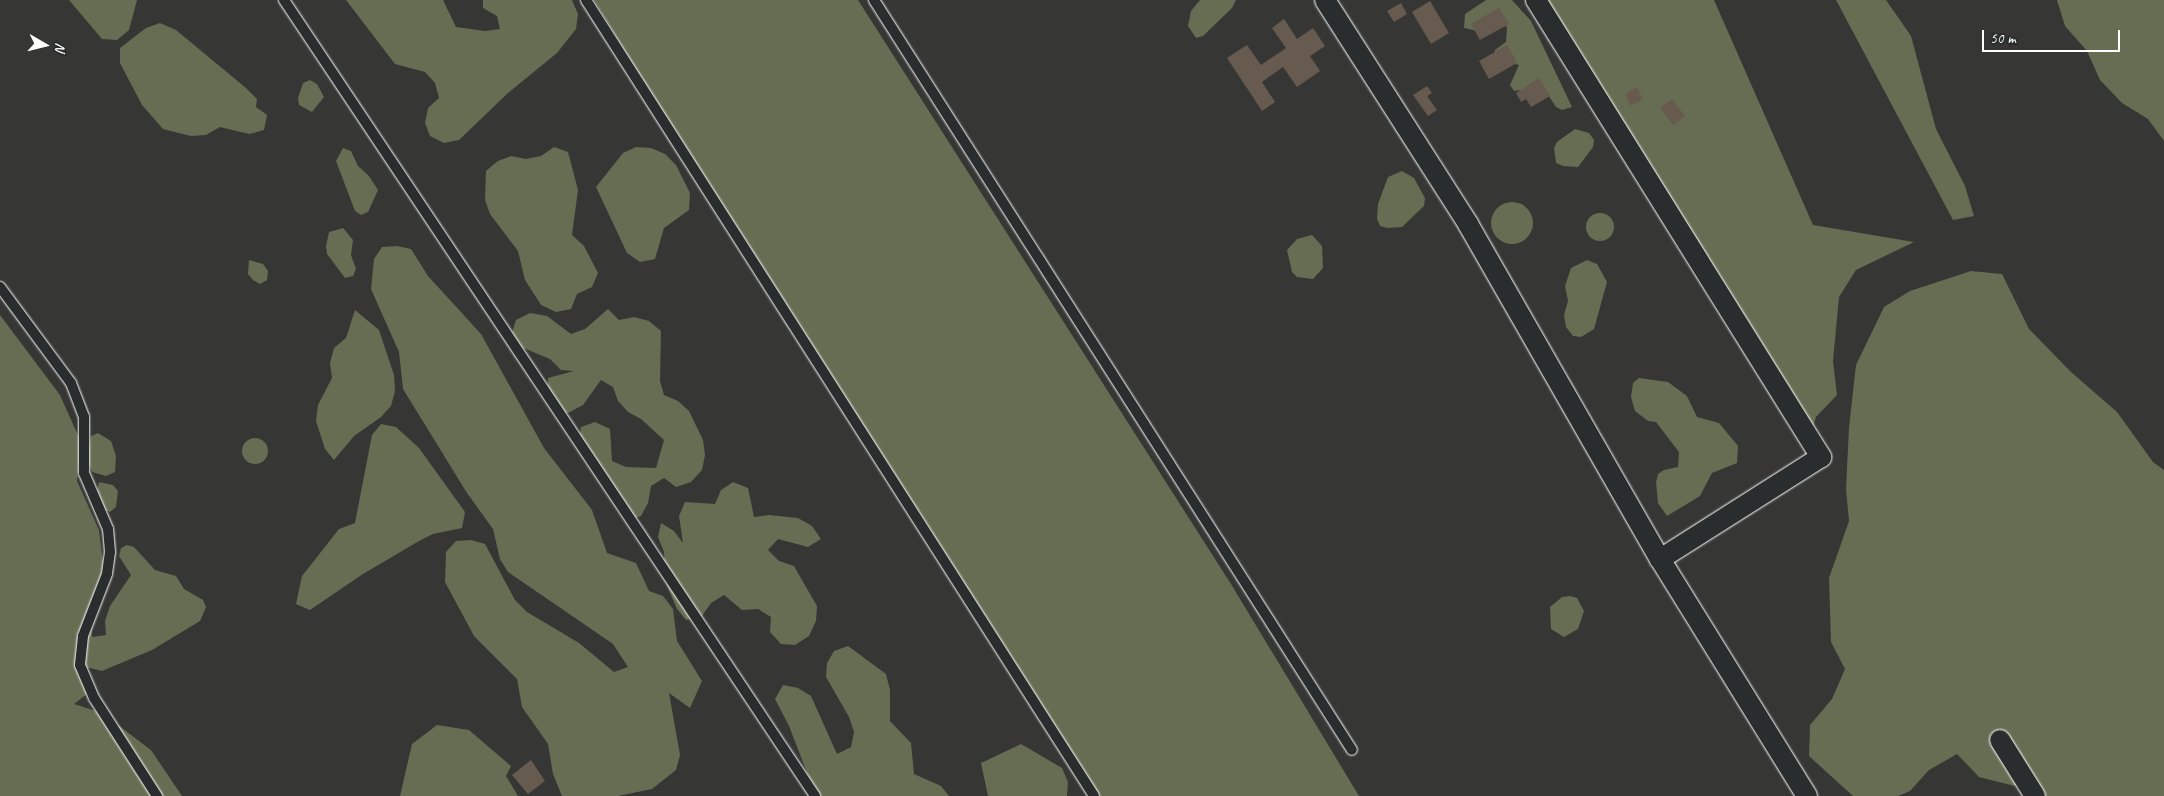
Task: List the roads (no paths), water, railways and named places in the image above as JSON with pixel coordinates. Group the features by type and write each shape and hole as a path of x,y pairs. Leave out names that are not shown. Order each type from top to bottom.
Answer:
{"street":[{"path":"1325,0 1468,224 1660,558 1807,796"},
{"path":"1536,0 1822,457 1660,558"},
{"path":"2000,740 2035,796"}],"lane":[{"path":"284,0 815,796"},
{"path":"586,0 1094,796"},
{"path":"874,0 1352,750"},
{"path":"0,287 71,383 84,417 84,473 108,529 110,552 107,574 83,636 80,665 94,698 157,796"}]}
